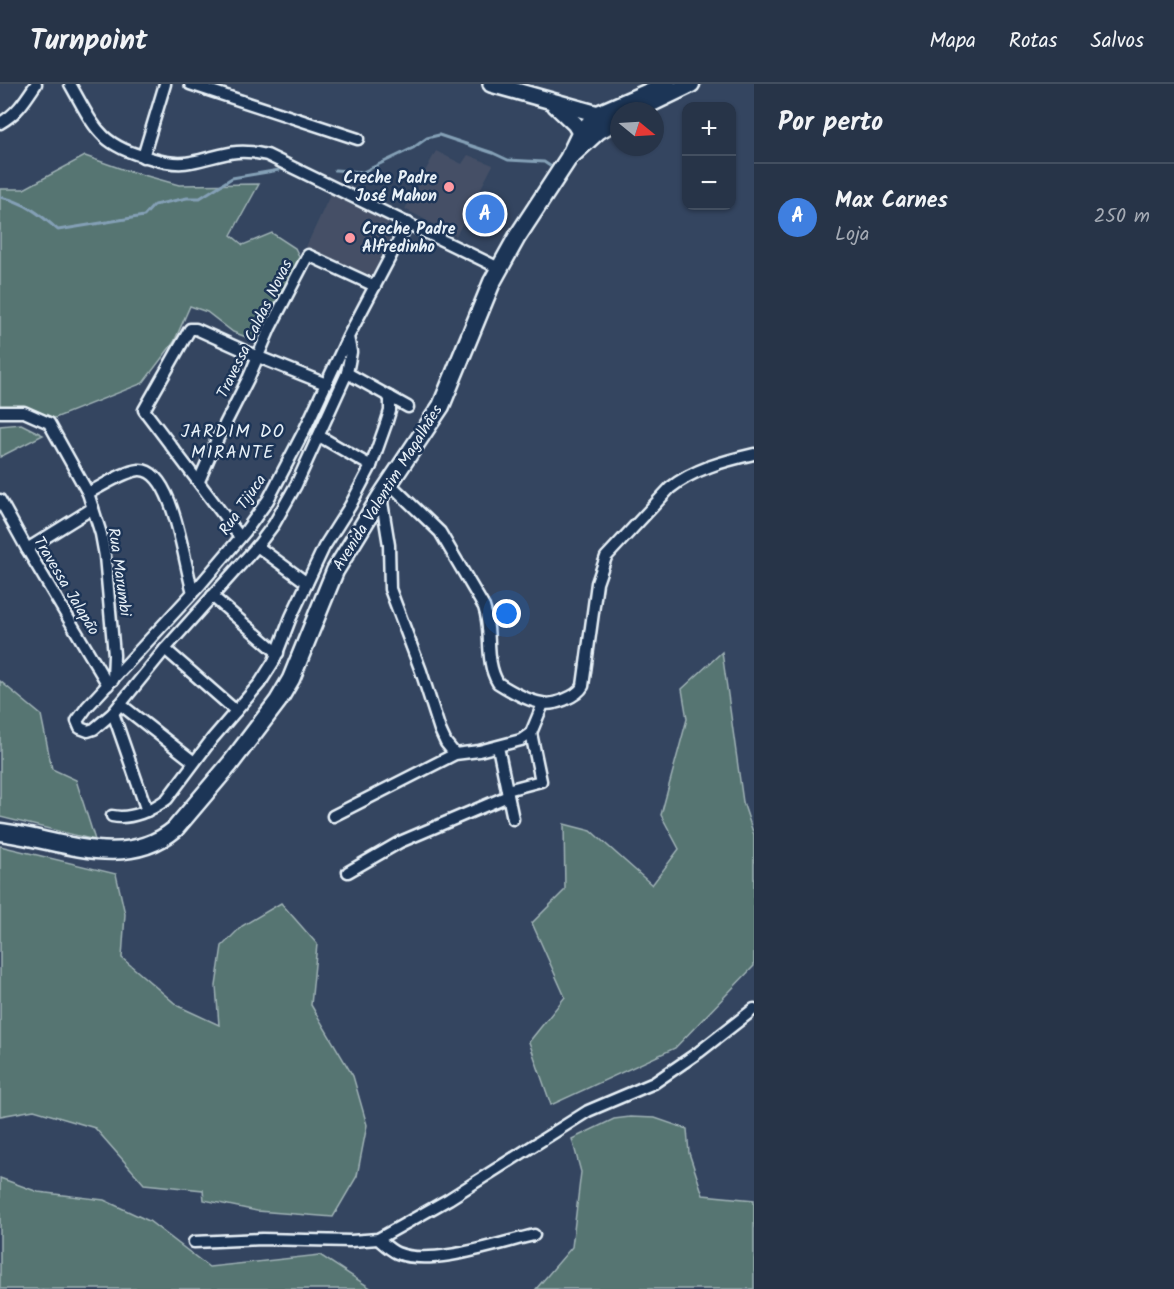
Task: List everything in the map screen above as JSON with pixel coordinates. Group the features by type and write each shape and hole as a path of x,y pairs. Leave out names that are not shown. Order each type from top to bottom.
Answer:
{"main road":[{"name":"Avenida Valentim Magalhães","path":"0,832 101,852 132,850 158,842 175,830 203,798 278,701 291,679 335,571 441,406 484,298 499,268 568,159 583,138 608,119 667,84"},
{"path":"654,102 691,84"}],"street":[{"path":"0,123 9,118 22,105 36,84"},
{"path":"70,84 90,120 117,148 165,162 189,163 236,151 259,153 285,162 499,268"},
{"path":"143,157 165,84"},
{"path":"190,84 358,139"},
{"path":"491,84 608,119"},
{"path":"551,101 570,118 583,138"},
{"name":"Rua Tijuca","path":"116,708 94,729 84,731 78,725 77,721 87,706 192,592 240,537 268,500 348,337 408,223"},
{"name":"Travessa Caldas Novas","path":"199,481 249,377 256,356 308,255 375,286"},
{"path":"240,537 144,411 190,328 326,384"},
{"path":"116,708 257,546 287,502 347,373 351,352 348,337"},
{"path":"347,373 408,407"},
{"path":"112,816 127,817 147,811 166,799 268,672 324,547 350,506 371,466 390,411 390,397"},
{"name":"Rua Marumbi","path":"0,412 24,412 49,423 88,493 105,556 114,655 111,682"},
{"path":"319,436 371,466"},
{"path":"386,490 440,532 484,607 488,618 492,669 498,683 543,704 574,695 583,686 597,583 606,557 680,480 712,466 754,454"},
{"path":"88,493 129,473 141,470 157,477 171,502 192,592"},
{"path":"386,490 390,590 421,671 440,730 446,743 455,754"},
{"name":"Travessa Jalapão","path":"0,500 27,549 111,682"},
{"path":"27,549 93,508"},
{"path":"257,546 307,583"},
{"path":"212,596 278,653"},
{"path":"165,649 236,711"},
{"path":"333,816 455,754 498,747 521,740 531,733 543,704"},
{"path":"116,708 194,762"},
{"path":"116,708 147,811"},
{"path":"348,872 400,842 508,793 541,781 531,733"},
{"path":"498,747 513,819"},
{"path":"194,1242 262,1239 351,1241 378,1239 449,1199 588,1111 654,1083 699,1052 754,1009"},
{"path":"378,1239 395,1252 416,1257 432,1257 534,1235"}],"shaded area":[{"name":"Creche Padre José Mahon","path":"436,151 462,164 468,155 493,165 456,236 405,209"},
{"name":"Creche Padre Alfredinho","path":"331,193 390,221 388,226 394,229 371,278 306,247"}],"green space":[{"path":"85,156 179,185 259,184 231,235 243,245 272,233 295,248 300,258 259,342 233,332 207,312 190,306 174,342 143,383 55,418 12,407 0,407 0,189 24,189"},
{"path":"21,424 43,435 0,457 0,426"},
{"path":"722,652 743,802 754,835 754,966 675,1048 551,1105 529,1042 565,997 532,923 565,890 564,824 591,831 652,885 679,849 661,815 687,719 682,689"},
{"path":"0,681 41,715 52,769 76,780 95,840 0,817"},
{"path":"0,846 116,874 125,914 122,958 178,1006 219,1025 216,986 222,946 242,926 281,903 317,944 311,1005 353,1076 367,1125 357,1176 333,1217 257,1211 204,1200 203,1190 144,1184 95,1128 34,1110 0,1116"},
{"path":"655,1118 687,1129 689,1153 703,1195 754,1200 754,1289 536,1289 572,1247 581,1172 572,1139 614,1119"},
{"path":"0,1178 38,1192 104,1200 149,1221 209,1267 320,1255 372,1289 0,1289"}],"waterway":[{"path":"335,170 363,172 413,148 427,138 439,135 508,160 544,162 550,166"},
{"path":"0,197 32,209 58,230 144,216 154,205 187,198 200,198 232,178 279,170"}],"place":[{"name":"Creche Padre José Mahon","path":"449,187"},
{"name":"Max Carnes","path":"485,214"},
{"name":"Creche Padre Alfredinho","path":"350,238"}],"district":[{"name":"JARDIM DO MIRANTE","path":"233,442"}]}
